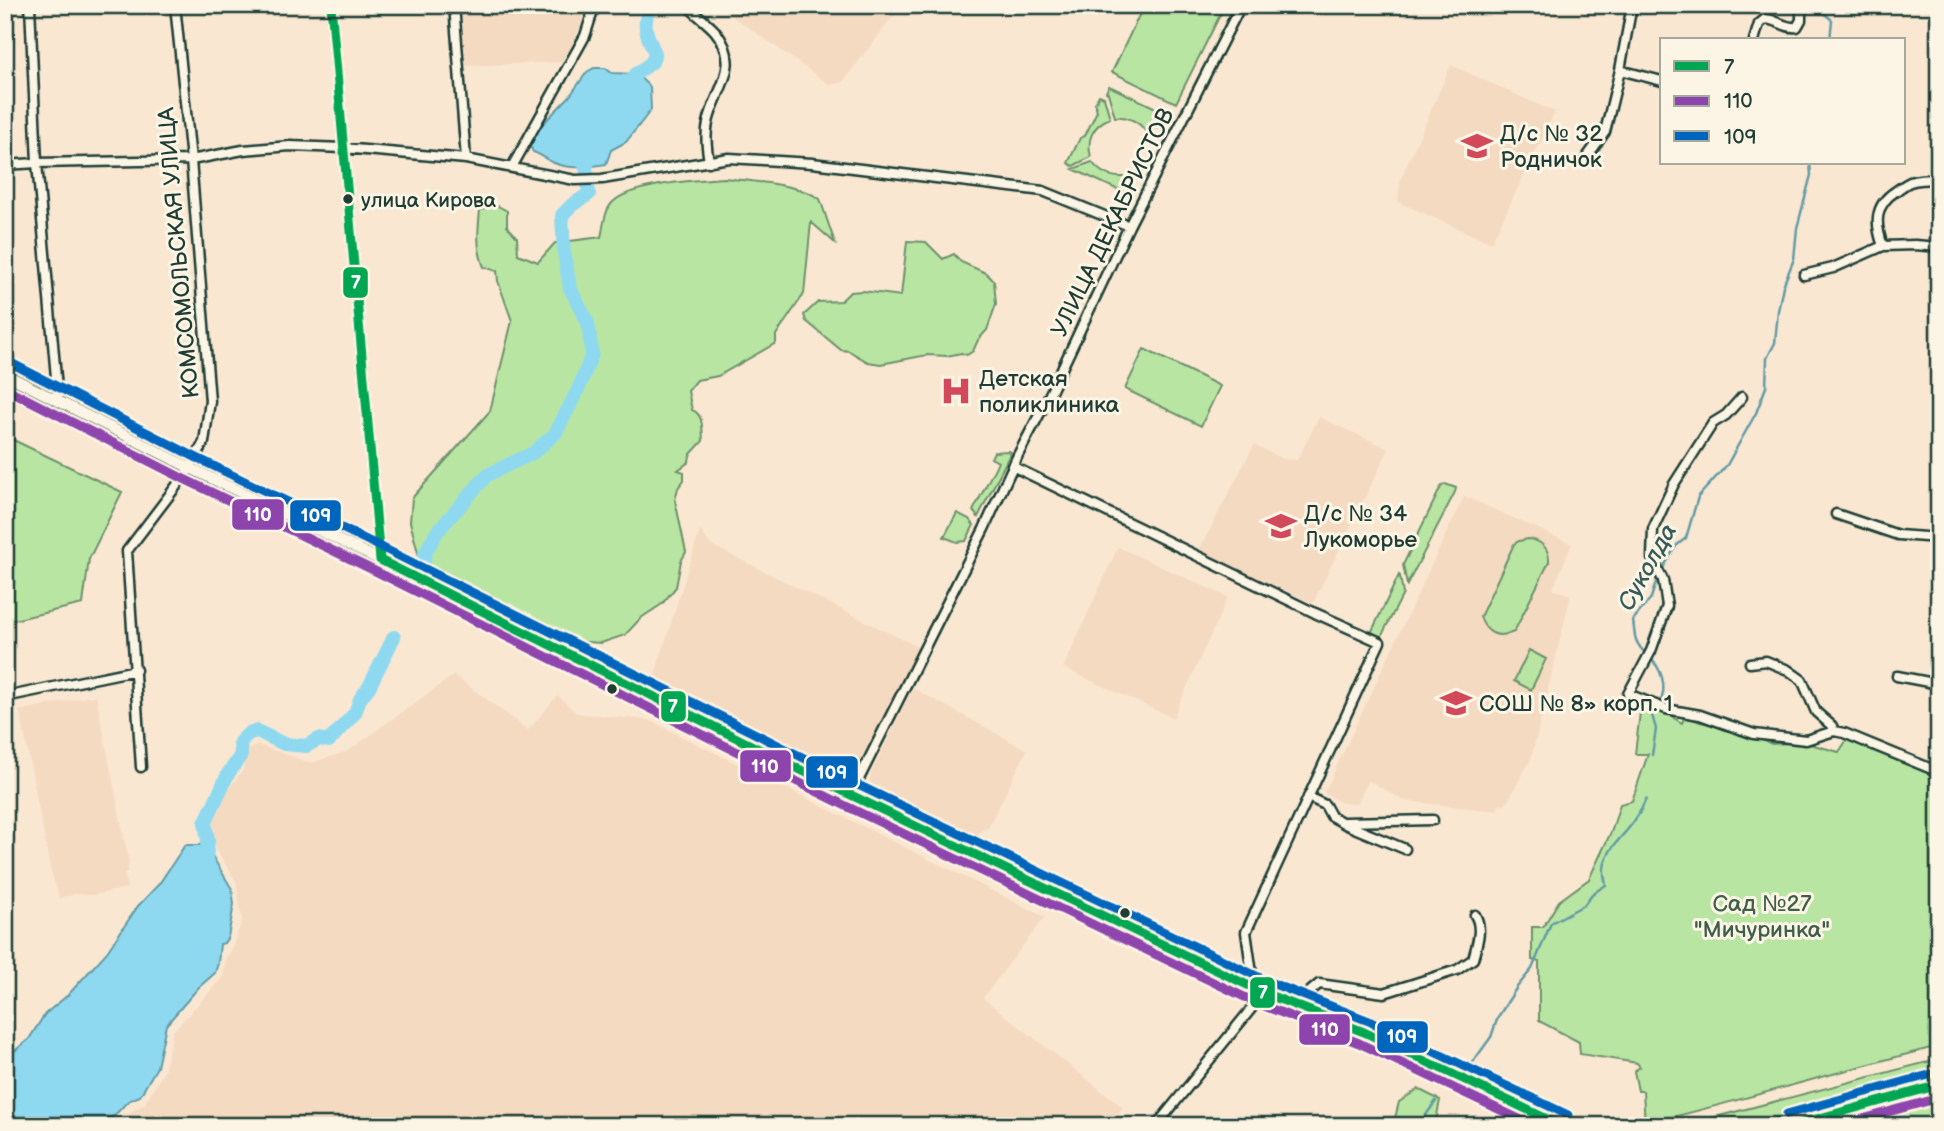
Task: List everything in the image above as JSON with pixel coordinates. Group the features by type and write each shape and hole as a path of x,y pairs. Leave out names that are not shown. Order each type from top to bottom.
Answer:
{"main road":[{"path":"5,374 851,795 1259,990 1364,1032 1563,1126"},
{"path":"1790,1126 1939,1085"}],"street":[{"path":"30,5 37,163 58,400"},
{"name":"КОМСОМОЛЬСКАЯ УЛИЦА","path":"141,767 127,551 190,468 204,442 210,401 191,160 175,5"},
{"path":"331,5 380,560"},
{"path":"454,5 466,159"},
{"path":"512,167 585,36 595,5"},
{"path":"687,5 715,32 726,50 727,74 707,125 709,162"},
{"name":"УЛИЦА ДЕКАБРИСТОВ","path":"851,795 1054,386 1129,226 1241,5"},
{"path":"1587,157 1605,132 1632,5"},
{"path":"1755,38 1759,24 1765,19 1772,19 1792,28 1797,27 1801,20 1801,5"},
{"path":"1620,70 1660,80"},
{"path":"5,165 191,160 243,150 290,146 466,159 575,180 602,179 729,158 812,163 1043,191 1129,226"},
{"path":"1883,246 1879,235 1880,206 1910,182 1939,179"},
{"path":"1804,275 1833,268 1883,246 1939,247"},
{"path":"1742,397 1726,415 1713,423 1674,484 1653,529 1652,558 1663,580 1667,606 1651,651 1628,694 1666,709 1700,715 1754,734 1806,740 1834,731 1844,733 1939,772"},
{"path":"1012,466 1380,642 1246,932 1259,990 1156,1126"},
{"path":"1836,514 1898,535 1939,538"},
{"path":"1750,663 1766,661 1788,670 1802,680 1816,712 1834,731"},
{"path":"5,697 136,670"},
{"path":"1898,676 1939,684"},
{"path":"1308,797 1325,805 1331,816 1342,822 1405,849"},
{"path":"1342,822 1433,820"},
{"path":"1300,1008 1306,995 1319,984 1384,993 1457,970 1473,959 1479,937 1475,915"}],"shaded area":[{"path":"461,5 590,5 565,62 465,66"},
{"path":"725,5 902,5 842,83 830,85 722,9"},
{"name":"Д/с № 32 Родничок","path":"1451,65 1555,112 1491,243 1398,202 1400,180"},
{"name":"Д/с № 34 Лукоморье","path":"1319,417 1389,449 1313,603 1199,550 1254,445 1284,459 1297,460"},
{"name":"СОШ № 8» корп. 1","path":"1464,496 1572,544 1553,589 1571,595 1531,759 1506,804 1499,805 1497,811 1404,801 1368,780 1357,804 1342,803 1324,793"},
{"path":"700,530 711,545 920,648 847,787 651,687"},
{"path":"1118,547 1228,597 1173,718 1063,668"},
{"path":"454,675 528,730 558,695 576,713 649,720 1045,917 983,998 1123,1107 1108,1126 118,1126 132,1111 145,1103 164,1071 173,1031 223,977 226,958 242,920 236,881 217,852 206,819 243,770 246,750 258,745 311,763 348,751"},
{"path":"913,688 1027,750 988,828 981,830 971,850 870,802 868,792 871,773"},
{"path":"96,695 129,862 127,872 124,873 127,888 94,895 75,894 59,898 50,868 18,711"}],"green space":[{"path":"1144,5 1225,5 1176,103 1112,72"},
{"path":"1109,86 1171,115 1168,122 1146,132 1132,120 1115,117 1106,92"},
{"path":"1099,95 1104,97 1110,118 1092,133 1089,144 1091,157 1073,166 1068,163 1097,111 1095,103"},
{"path":"1092,162 1106,174 1124,177 1129,195 1073,169"},
{"path":"724,178 787,187 820,199 835,243 811,222 804,294 776,335 776,343 718,376 697,380 688,391 692,410 699,415 703,441 690,455 689,462 678,470 684,472 684,480 678,488 675,500 686,552 681,561 676,587 662,604 641,618 625,635 601,643 573,641 523,613 469,591 421,564 410,522 412,498 490,411 512,321 497,271 484,267 481,260 478,239 480,210 498,206 507,211 507,226 517,237 518,254 538,262 555,243 601,237 608,210 613,202 622,196 666,184"},
{"path":"907,241 926,242 943,259 954,254 961,262 986,273 994,281 996,304 987,330 973,351 967,355 927,355 881,364 868,362 849,351 841,350 806,321 804,315 818,302 841,301 850,292 901,296"},
{"path":"1144,349 1220,386 1201,426 1125,389"},
{"path":"5,436 122,492 89,559 83,604 5,622"},
{"path":"994,452 1011,452 978,517 973,511 998,462 991,458"},
{"path":"1445,484 1456,488 1455,492 1407,585 1403,565 1441,487"},
{"path":"957,513 974,525 966,541 957,542 944,537"},
{"path":"1528,539 1543,546 1548,553 1549,562 1514,632 1493,634 1480,617 1514,544"},
{"path":"1399,575 1403,594 1380,639 1370,635"},
{"path":"1529,650 1546,659 1531,690 1514,681"},
{"name":"Сад №27 \"Мичуринка\"","path":"1641,704 1675,715 1674,718 1682,723 1685,716 1728,727 1772,744 1803,742 1839,752 1848,738 1939,777 1939,1046 1661,1120 1662,1126 1645,1126 1643,1091 1638,1091 1634,1071 1640,1067 1637,1063 1580,1054 1579,1042 1539,1021 1539,962 1532,960 1532,927 1543,927 1559,901 1589,879 1612,830 1620,804 1632,801 1648,754 1635,754"},
{"path":"1939,1059 1939,1077 1787,1116 1734,1126 1688,1126 1688,1124"},
{"path":"1418,1089 1440,1100 1435,1126 1393,1126 1399,1102"},
{"path":"1939,1095 1939,1126 1820,1126"}],"water":[{"path":"594,68 605,68 612,73 636,74 650,87 651,110 626,142 611,150 606,164 567,167 533,152 529,138 569,97 587,72"},
{"path":"208,840 211,854 232,889 234,904 228,937 220,944 215,973 166,1025 157,1067 140,1096 128,1101 100,1126 19,1126 5,1110 5,1063 11,1054 29,1039 45,1014 68,995 107,952 185,845 199,845"}],"waterway":[{"path":"628,90 636,74 652,62 655,53 646,30 650,5"},
{"name":"Суколда","path":"1823,5 1820,10 1832,20 1830,38"},
{"path":"423,566 425,553 437,532 487,475 533,453 555,434 578,390 592,354 588,323 570,288 564,253 562,215 589,194 586,166 595,151"},
{"name":"Суколда","path":"1652,755 1656,729 1651,712 1662,698 1662,680 1656,664 1637,642 1633,620 1651,598 1658,576 1676,546 1686,538 1698,497 1727,465 1756,413 1766,387 1767,358 1775,343 1783,286 1794,259 1797,228 1811,175 1810,164"},
{"path":"206,859 208,840 205,823 228,774 241,755 240,742 249,733 257,731 284,744 306,746 319,739 329,741 355,713 394,637"},
{"name":"Суколда","path":"1473,1062 1491,1037 1498,1017 1517,987 1532,969 1551,923 1584,905 1592,894 1606,885 1604,870 1607,857 1636,819 1646,799"},
{"name":"Суколда","path":"1418,1126 1436,1101"}],"transit line":[{"name":"7","path":"331,5 380,560"},
{"name":"109","path":"11,363 856,784 1269,982 1369,1021 1568,1115"},
{"name":"110","path":"5,388 846,806 1259,1004 1359,1043 1534,1126"},
{"name":"7","path":"380,560 851,795 1264,993 1364,1032 1562,1126"},
{"name":"109","path":"1787,1114 1936,1073"},
{"name":"7","path":"1791,1126 1939,1085"},
{"name":"110","path":"1837,1126 1939,1098"}],"place":[{"name":"Д/с № 32 Родничок","path":"1477,146"},
{"name":"улица Кирова","path":"348,199"},
{"name":"Детская поликлиника","path":"956,391"},
{"name":"Д/с № 34 Лукоморье","path":"1281,526"},
{"name":"СОШ № 8» корп. 1","path":"1456,703"}]}
